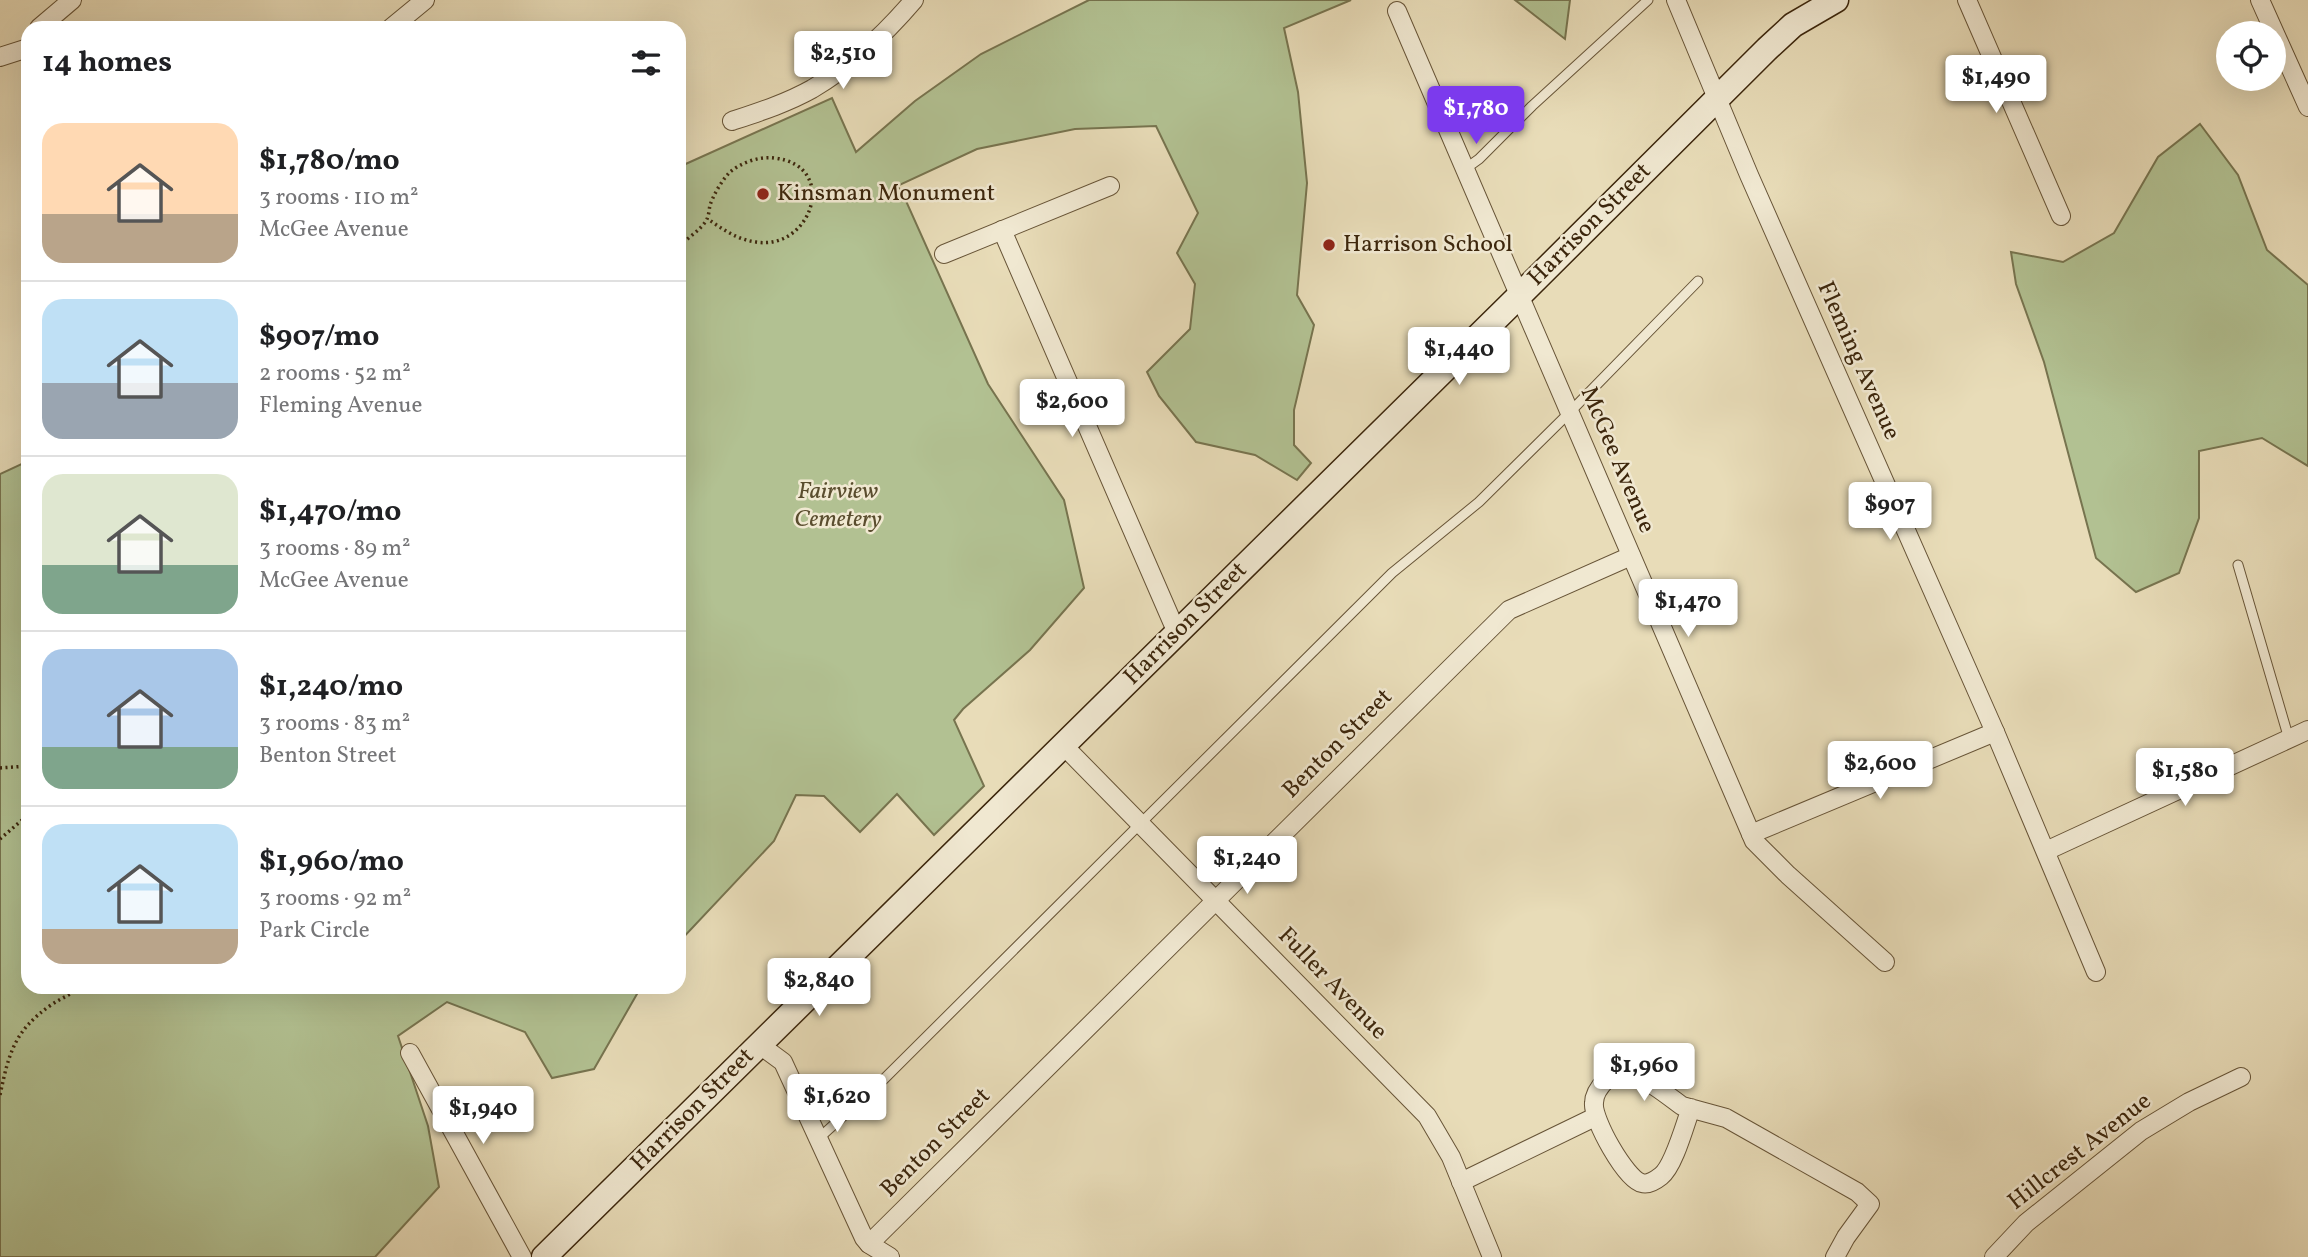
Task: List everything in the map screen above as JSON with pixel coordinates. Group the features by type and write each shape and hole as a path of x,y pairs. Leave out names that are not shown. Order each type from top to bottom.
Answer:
{"street":[{"path":"47,21 72,0"},
{"path":"400,21 425,0"},
{"path":"732,121 788,100 825,81 882,34 914,0"},
{"name":"Fleming Avenue","path":"1676,0 1749,175 1995,732 2096,972"},
{"name":"Harrison Street","path":"544,1257 1793,25 1836,0"},
{"path":"1967,0 2061,216"},
{"path":"2260,0 2308,107"},
{"name":"McGee Avenue","path":"1397,11 1754,841 1885,962"},
{"path":"0,57 21,50"},
{"path":"944,254 1110,186"},
{"path":"1002,230 1177,633"},
{"name":"Benton Street","path":"869,1244 1509,610 1631,556"},
{"path":"2046,851 2308,730"},
{"path":"1751,834 1995,732"},
{"name":"Fuller Avenue","path":"1063,746 1427,1116 1442,1140 1492,1257"},
{"path":"760,1045 783,1062 869,1244 890,1257"},
{"path":"410,1053 522,1257"},
{"path":"1691,1108 1664,1175 1643,1184 1632,1178 1625,1169 1595,1117 1593,1104 1602,1084 1610,1077 1621,1074 1634,1076 1682,1106 1691,1108 1726,1118 1857,1192 1870,1204 1835,1257"},
{"name":"Hillcrest Avenue","path":"1994,1257 2026,1223 2141,1131 2189,1102 2241,1077"},
{"path":"1461,1182 1595,1117"}],"lane":[{"path":"1465,169 1479,159 1532,106 1648,0"},
{"path":"818,1139 883,1080 1392,573 1479,502 1698,282"},
{"path":"2238,565 2289,739"}],"path":[{"path":"686,239 708,219 716,191 730,173 755,160 768,157 788,160 806,171 813,186 810,211 798,230 775,243 754,242 727,232 708,219"},
{"path":"0,768 21,766"},
{"path":"0,839 21,821"},
{"path":"0,1095 9,1053 18,1036 50,1005 71,994"}],"green space":[{"name":"Fairview Cemetery","path":"1089,0 1351,0 1284,28 1298,92 1307,183 1297,295 1314,325 1294,410 1294,445 1311,463 1297,480 1255,455 1196,442 1159,396 1147,372 1190,329 1195,284 1177,253 1198,213 1156,126 1075,129 977,149 897,186 988,384 1064,500 1084,588 1030,650 954,720 984,786 934,835 897,794 860,832 824,796 796,795 774,841 686,935 686,164 832,98 856,152 915,101 981,54"},
{"path":"1515,0 1570,0 1565,39"},
{"path":"2200,124 2238,175 2267,250 2308,285 2308,466 2262,438 2199,451 2199,518 2179,573 2136,592 2096,558 2044,362 2016,284 2011,252 2063,262 2114,233 2158,157"},
{"path":"21,464 21,994 637,994 594,1069 552,1078 525,1032 447,1002 398,1036 428,1126 439,1187 375,1257 0,1257 0,474"}],"place":[{"name":"Kinsman Monument","path":"763,194"},
{"name":"Harrison School","path":"1329,245"}]}
